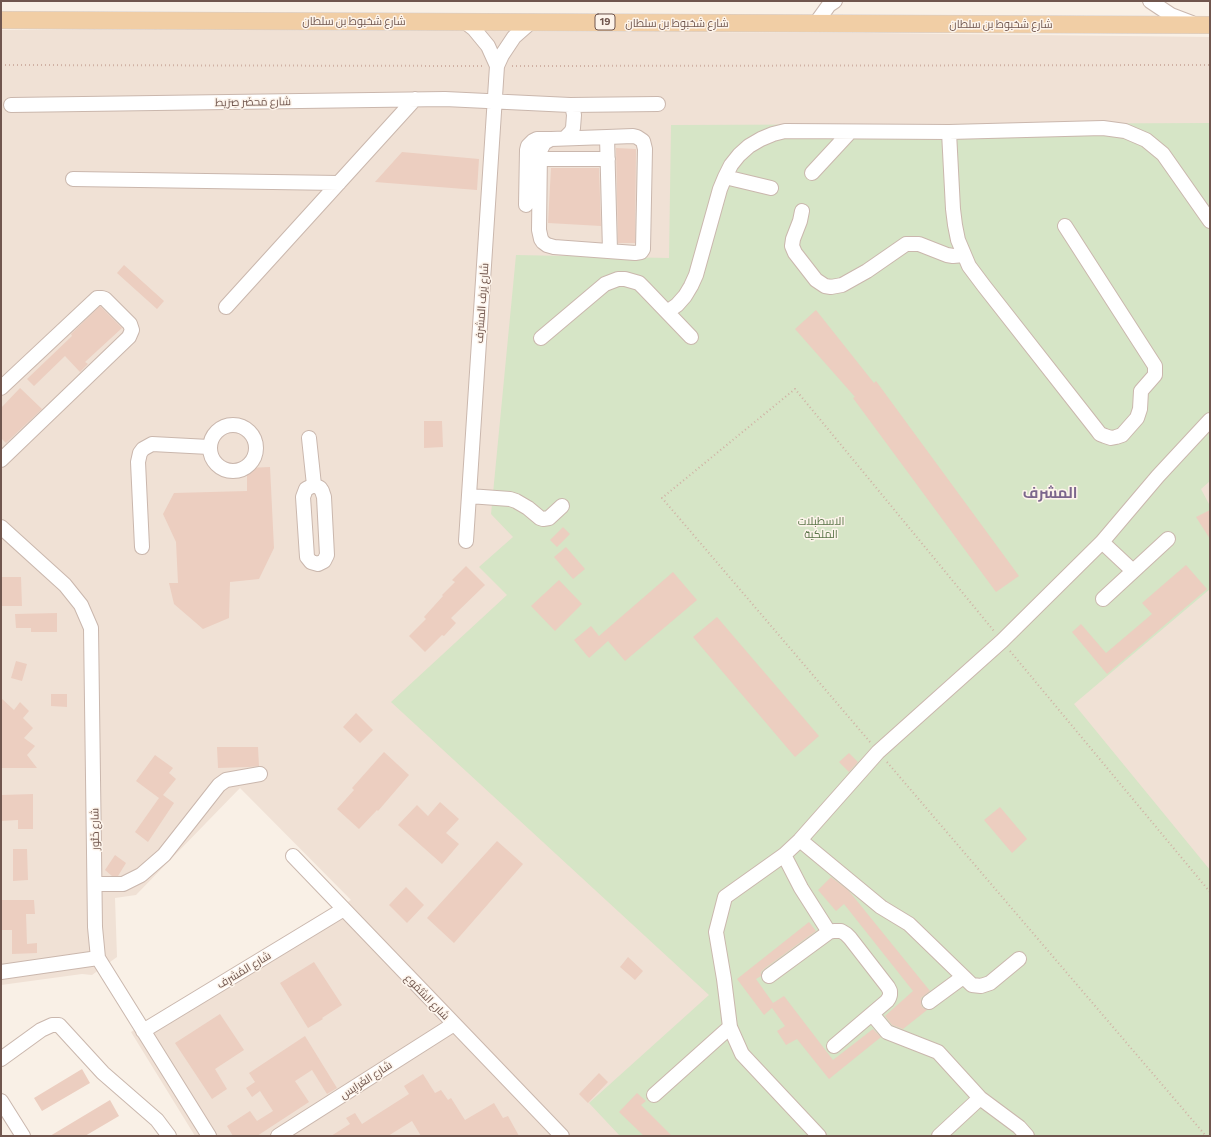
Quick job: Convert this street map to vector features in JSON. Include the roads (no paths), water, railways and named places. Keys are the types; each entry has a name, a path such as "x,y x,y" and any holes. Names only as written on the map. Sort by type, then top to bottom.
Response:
{"main road":[{"name":"شارع شخبوط بن سلطان","path":"1,20 1203,25"}],"street":[{"path":"816,23 828,5 835,1"},
{"path":"1150,1 1171,15 1203,25"},
{"name":"شارع يَرف المشرف","path":"465,22 474,29 488,46 497,66"},
{"name":"شارع يَرف المشرف","path":"466,541 497,66 502,55 514,37 531,22"},
{"path":"226,307 415,99"},
{"name":"شارع مَحضَر صِرَيط","path":"11,106 415,99 494,100 576,105 658,104"},
{"path":"576,105 578,110 580,132 587,138"},
{"path":"565,138 569,136 573,128 573,110 576,105"},
{"path":"667,312 677,305 685,296 696,276 724,176 739,155 755,143 773,134 786,132 949,132 1103,128 1125,130 1146,140 1163,154 1210,221"},
{"path":"812,173 850,132"},
{"path":"949,132 953,209 957,232 964,255 976,276 1100,434 1111,438 1116,437 1122,435 1137,418 1140,409 1141,391 1155,375 1155,366 1065,226"},
{"path":"526,204 528,146 533,141 537,139 637,136 643,141 645,149 643,249 641,252 635,253 550,246 546,245 540,239 541,147 550,139"},
{"path":"607,137 610,251"},
{"path":"540,159 608,159"},
{"path":"724,176 771,188"},
{"path":"73,179 339,183"},
{"path":"802,211 792,246 795,253 816,280 825,286 831,287 842,285 867,271 906,244 919,244 947,256 964,255"},
{"path":"541,338 605,284 618,279 632,281 639,284 691,337"},
{"path":"1,388 97,298 105,298 130,324 132,330 129,337 1,460"},
{"path":"819,1136 742,1054 730,1027 716,932 725,897 784,855 800,840 878,752 1002,641 1102,542 1158,476 1210,420"},
{"path":"309,438 314,485"},
{"path":"142,547 138,462 140,453 143,449 152,444 209,447"},
{"path":"314,485 322,491 325,505 327,555 324,561 318,564 311,562 307,557 303,504 304,491 308,487 314,485"},
{"path":"469,496 516,501 543,519 549,518 562,506"},
{"name":"شارع خَنُّور","path":"1,527 65,585 81,605 91,628 96,884 95,927 98,958 209,1136"},
{"path":"1102,599 1168,539"},
{"path":"1102,542 1133,570"},
{"path":"96,884 123,884 142,876 164,855 219,785 226,780 260,774"},
{"path":"800,840 881,907 909,924 972,984 981,986 990,983 1019,959"},
{"path":"784,855 801,888 828,932"},
{"name":"شارع الشُّمُوع","path":"293,856 562,1136"},
{"name":"شارع المُشرِف","path":"143,1031 344,909"},
{"path":"769,976 828,932 840,931 846,934 890,991 889,998 834,1046"},
{"path":"1,972 98,958"},
{"path":"929,1002 963,977"},
{"path":"872,1014 887,1032 938,1052 980,1098 1019,1127 1027,1136"},
{"name":"شارع الغَرايِس","path":"278,1136 454,1024"},
{"path":"1,1059 41,1030 52,1025 59,1025 103,1073 157,1120 169,1136"},
{"path":"654,1095 730,1027"},
{"path":"939,1136 980,1098"},
{"path":"1,1101 23,1136"}],"district":[{"name":"المشرف","path":"1050,493"}],"park label":[{"name":"الاسطبلات الملكية","path":"821,527"}]}
